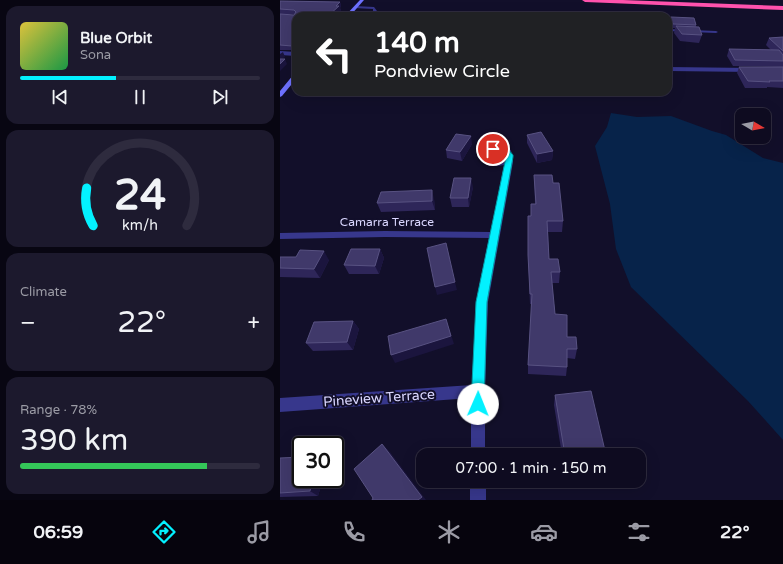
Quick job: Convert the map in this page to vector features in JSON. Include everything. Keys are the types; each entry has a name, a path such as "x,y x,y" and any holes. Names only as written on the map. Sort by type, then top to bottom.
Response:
{"highway":[{"path":"585,0 783,8"},
{"path":"690,0 783,4"}],"main road":[{"path":"351,12 362,0"},
{"path":"280,95 292,81"}],"street":[{"path":"672,30 716,32"},
{"path":"280,53 292,54"},
{"path":"672,69 760,70"},
{"path":"478,448 478,391 482,302 509,162"},
{"name":"Camarra Terrace","path":"280,236 370,234 495,235"},
{"name":"Pineview Terrace","path":"280,405 478,391"},
{"path":"478,488 478,500"}],"lane":[{"path":"355,7 374,8 375,10 373,12"}],"water":[{"path":"611,113 637,117 671,116 726,135 735,141 735,144 740,144 763,158 783,163 783,440 748,401 631,287 616,249 610,204 595,146 607,127"}],"building":[{"path":"280,1 340,2 336,6 339,6 332,12 296,12 294,10 280,9"},
{"path":"280,14 292,15 292,46 280,45"},
{"path":"672,17 694,18 696,25 673,24"},
{"path":"676,26 699,27 702,35 682,34"},
{"path":"783,37 783,51 769,38"},
{"path":"729,49 779,50 783,55 783,61 735,60"},
{"path":"280,59 285,59 280,64"},
{"path":"739,67 783,67 783,81 748,81"},
{"path":"541,132 553,151 537,154 527,135"},
{"path":"456,134 471,136 460,152 446,150"},
{"path":"534,175 552,175 553,183 559,183 563,221 547,221 549,259 558,259 560,272 551,272 555,314 567,315 567,337 576,337 577,349 567,349 567,367 528,365 532,294 530,294 528,255 528,216 531,216 531,204 536,204"},
{"path":"454,178 471,178 468,198 450,198"},
{"path":"432,190 432,201 377,203 381,192"},
{"path":"446,243 455,282 435,287 427,248"},
{"path":"351,249 380,249 375,266 344,265"},
{"path":"300,250 324,251 314,269 280,268 280,257 296,257"},
{"path":"446,319 451,336 391,355 388,336"},
{"path":"353,321 347,342 306,343 314,322"},
{"path":"591,391 604,448 564,448 555,395"},
{"path":"382,444 422,497 418,500 372,500 373,498 354,469"},
{"path":"292,457 292,488 311,488 310,491 280,493 280,458"}],"route":[{"path":"478,404 482,302 509,162 508,152 502,149 493,149"}]}
